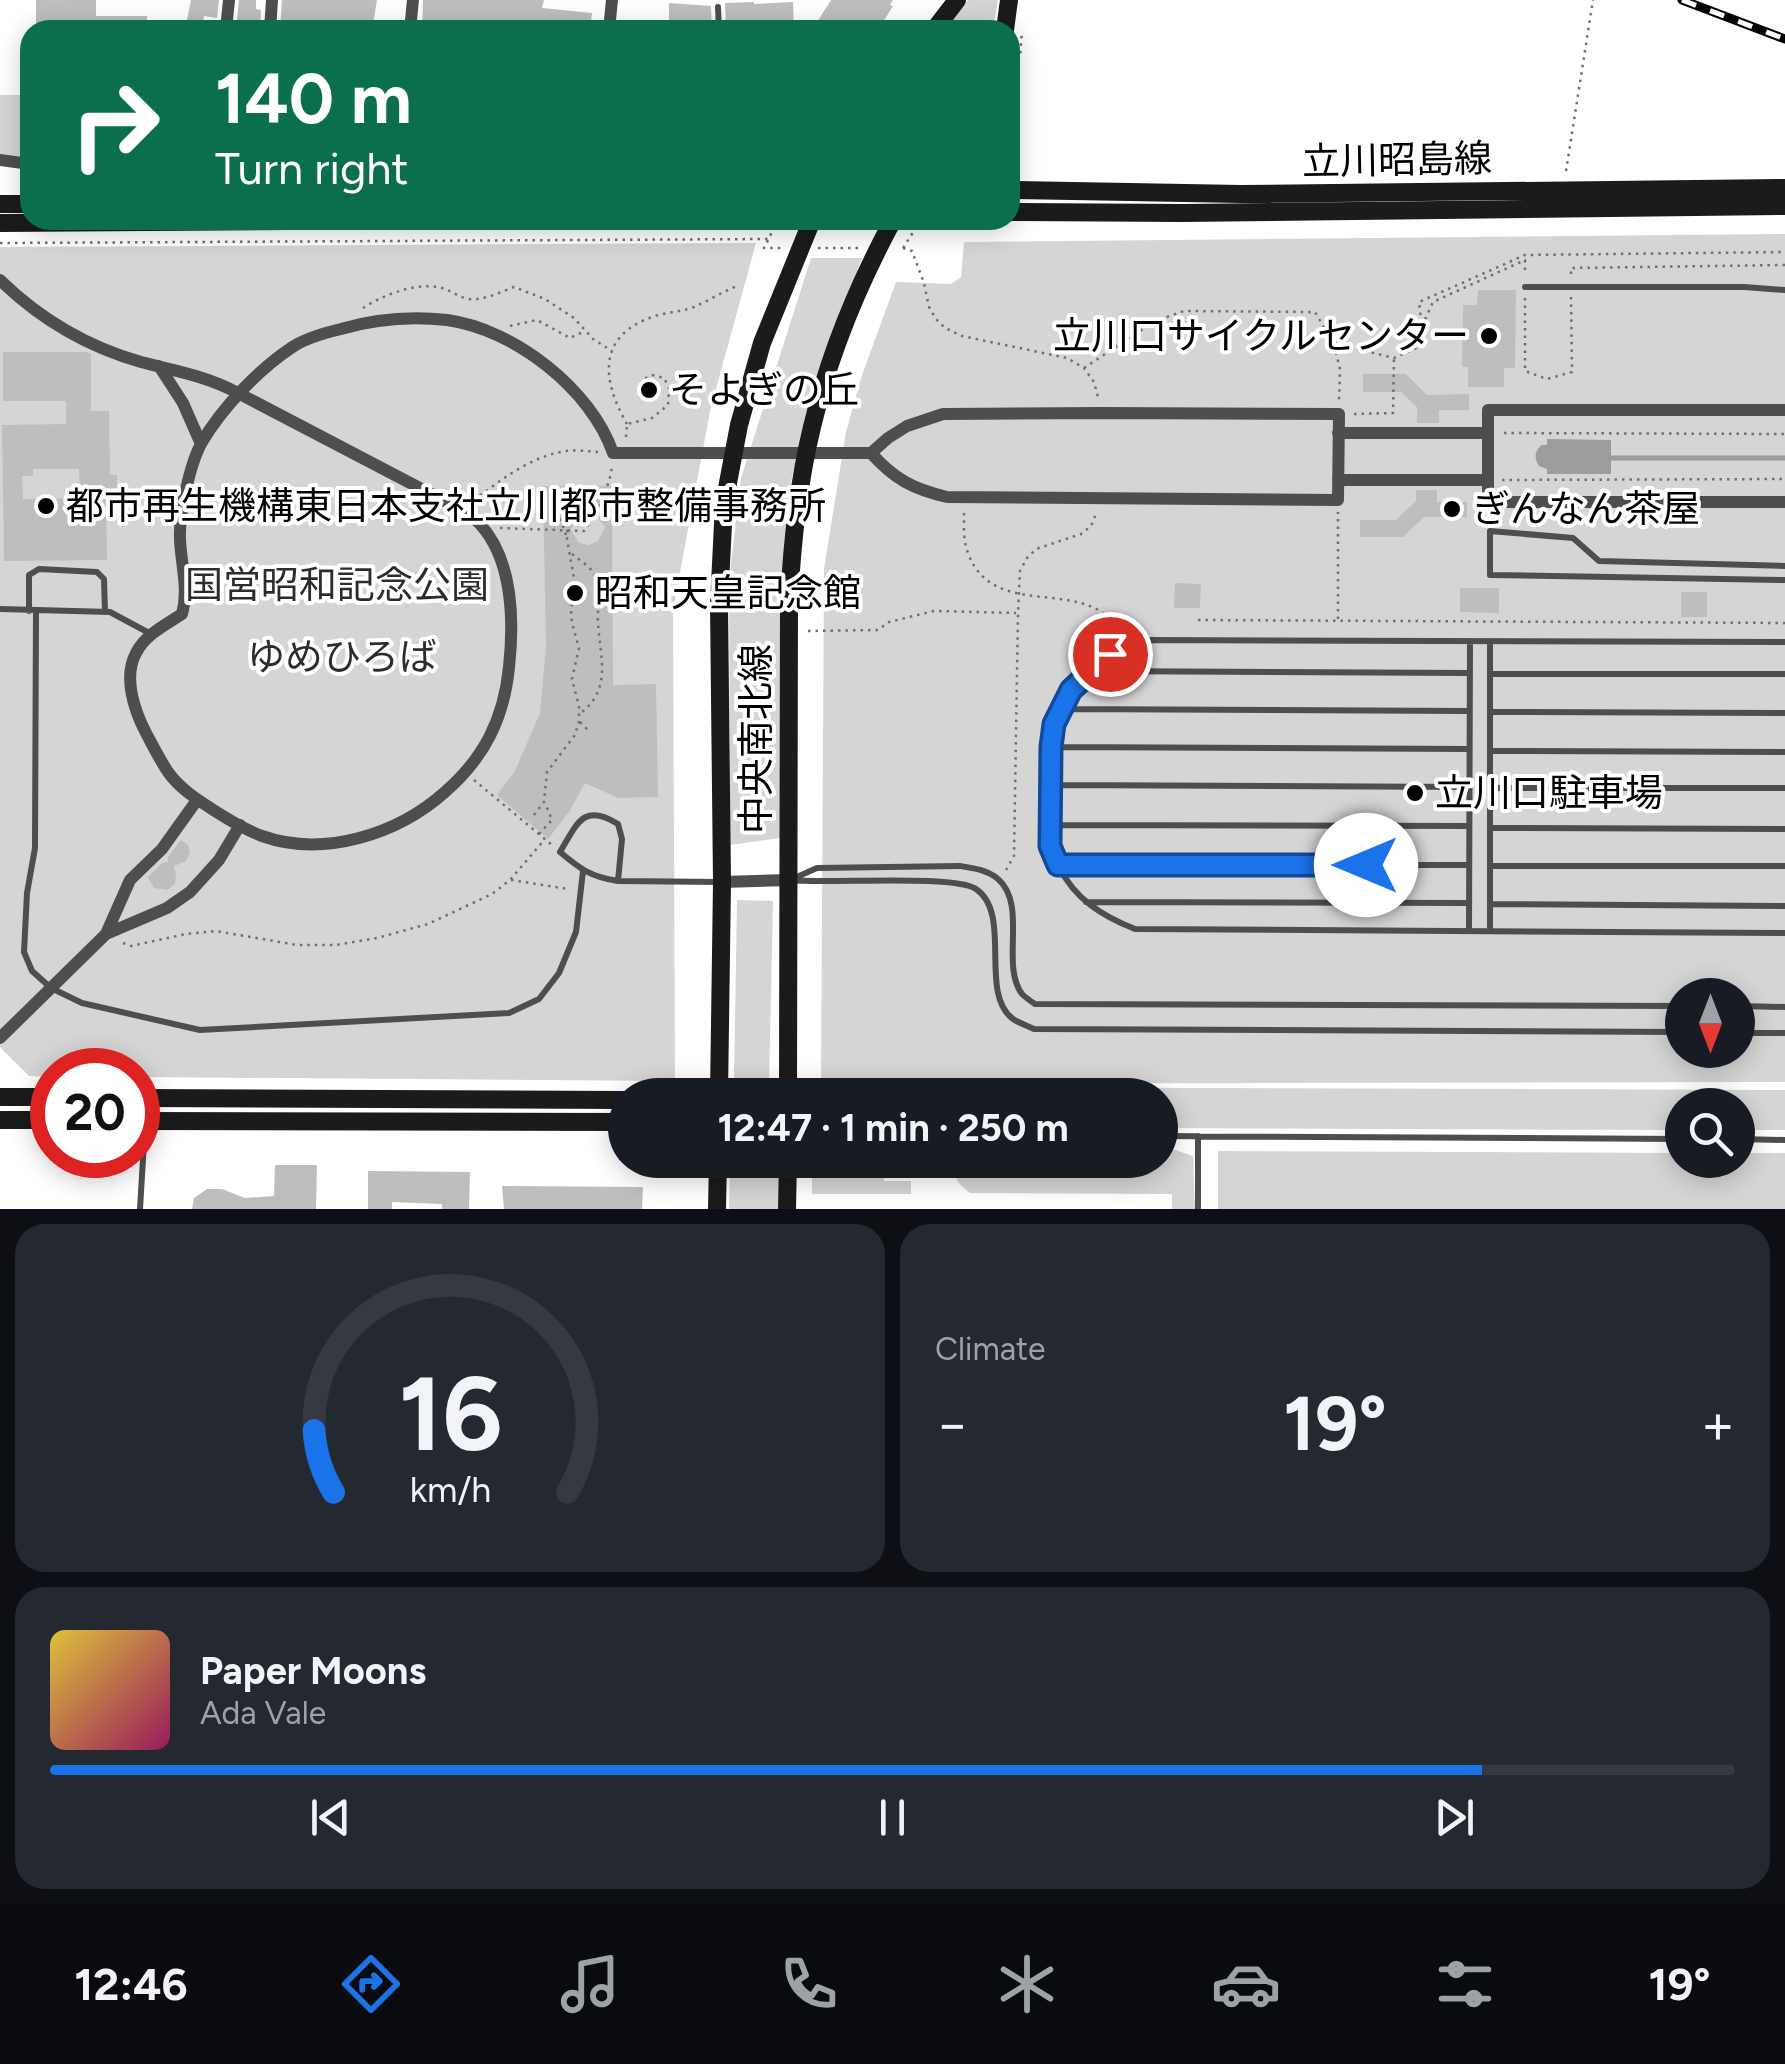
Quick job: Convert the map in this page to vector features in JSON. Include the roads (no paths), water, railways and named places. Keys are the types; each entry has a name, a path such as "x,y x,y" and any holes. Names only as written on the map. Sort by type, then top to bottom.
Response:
{"main road":[{"path":"942,20 957,0"},
{"name":"立川昭島線","path":"1020,190 1224,194 1785,188"},
{"name":"立川昭島線","path":"1020,212 1785,206"},
{"name":"中央南北線","path":"719,1078 719,604 724,504 739,425 762,343 808,230"},
{"name":"中央南北線","path":"788,1078 792,545 812,426 863,278 888,230"},
{"path":"0,1097 30,1097"},
{"path":"160,1098 608,1100"},
{"path":"0,1120 30,1120"},
{"path":"160,1122 608,1122"},
{"path":"717,1209 718,1178"},
{"path":"787,1209 788,1178"}],"street":[{"path":"0,280 38,313 70,333 105,350 200,376 238,393 460,509 479,524 500,557 512,605 510,656 504,706 483,750 433,803 406,821 352,840 288,842 261,836 240,825 197,800 170,774 139,720 132,694 132,661 137,648 182,614 186,596 180,536 184,501 201,444 238,393 292,346 352,325 406,318 450,320 498,336 526,350 556,373 588,405 613,453 866,452 908,426 943,414 1339,414 1338,500 963,498 908,484 866,452"},
{"path":"159,366 183,404 201,444"},
{"path":"1785,410 1488,410 1488,502 1785,502"},
{"path":"1338,432 1488,433"},
{"path":"1338,480 1488,480"},
{"path":"106,934 130,880 162,849 197,800"},
{"path":"0,1038 106,934 167,908 190,892 219,860 240,825"},
{"path":"722,882 789,880"}],"lane":[{"path":"718,7 719,20"},
{"path":"1524,286 1785,290"},
{"path":"1785,566 1599,561 1573,538 1490,531 1490,575 1785,580"},
{"path":"106,612 104,579 97,572 39,569 30,574 36,848 27,893 24,952 32,972 50,988 82,1003 200,1030 510,1014 539,999 559,973 576,932 583,871"},
{"path":"0,609 106,612 152,634"},
{"path":"1785,642 1149,640 1110,654 1071,690 1060,709 1051,747 1050,825 1050,846 1074,892 1108,918 1135,929 1785,932"},
{"path":"1469,931 1470,642"},
{"path":"1490,642 1490,931"},
{"path":"1090,671 1470,673"},
{"path":"1490,674 1785,674"},
{"path":"1060,709 1470,712"},
{"path":"1490,712 1785,713"},
{"path":"1051,747 1469,749"},
{"path":"1490,750 1785,752"},
{"path":"1051,785 1469,787"},
{"path":"1490,788 1785,788"},
{"path":"618,881 622,839 618,824 591,813 580,819 560,852 583,871 618,881 722,882"},
{"path":"1050,825 1469,826"},
{"path":"1490,828 1785,829"},
{"path":"1058,865 1469,865"},
{"path":"789,880 816,868 960,866 983,870 1000,881 1011,902 1016,980 1023,996 1035,1004 1665,1006"},
{"path":"1490,866 1785,866"},
{"path":"789,880 951,882 976,888 991,906 1000,999 1010,1018 1034,1029 1665,1032"},
{"path":"1086,902 1469,903"},
{"path":"1490,904 1785,906"},
{"path":"1755,1006 1785,1007"},
{"path":"1755,1033 1785,1033"},
{"path":"1178,1136 1665,1139"},
{"path":"1198,1136 1198,1209"},
{"path":"1755,1139 1785,1140"},
{"path":"140,1178 140,1209"}],"waterway":[{"path":"1611,458 1785,458"}],"railway":[{"path":"1682,0 1785,39"}],"place":[{"name":"立川口サイクルセンター","path":"1489,336"},
{"name":"そよぎの丘","path":"649,390"},
{"name":"都市再生機構東日本支社立川都市整備事務所","path":"46,506"},
{"name":"ぎんなん茶屋","path":"1452,509"},
{"name":"昭和天皇記念館","path":"575,593"},
{"name":"立川口駐車場","path":"1415,793"}],"park label":[{"name":"国営昭和記念公園","path":"337,585"},
{"name":"ゆめひろば","path":"342,657"}]}
